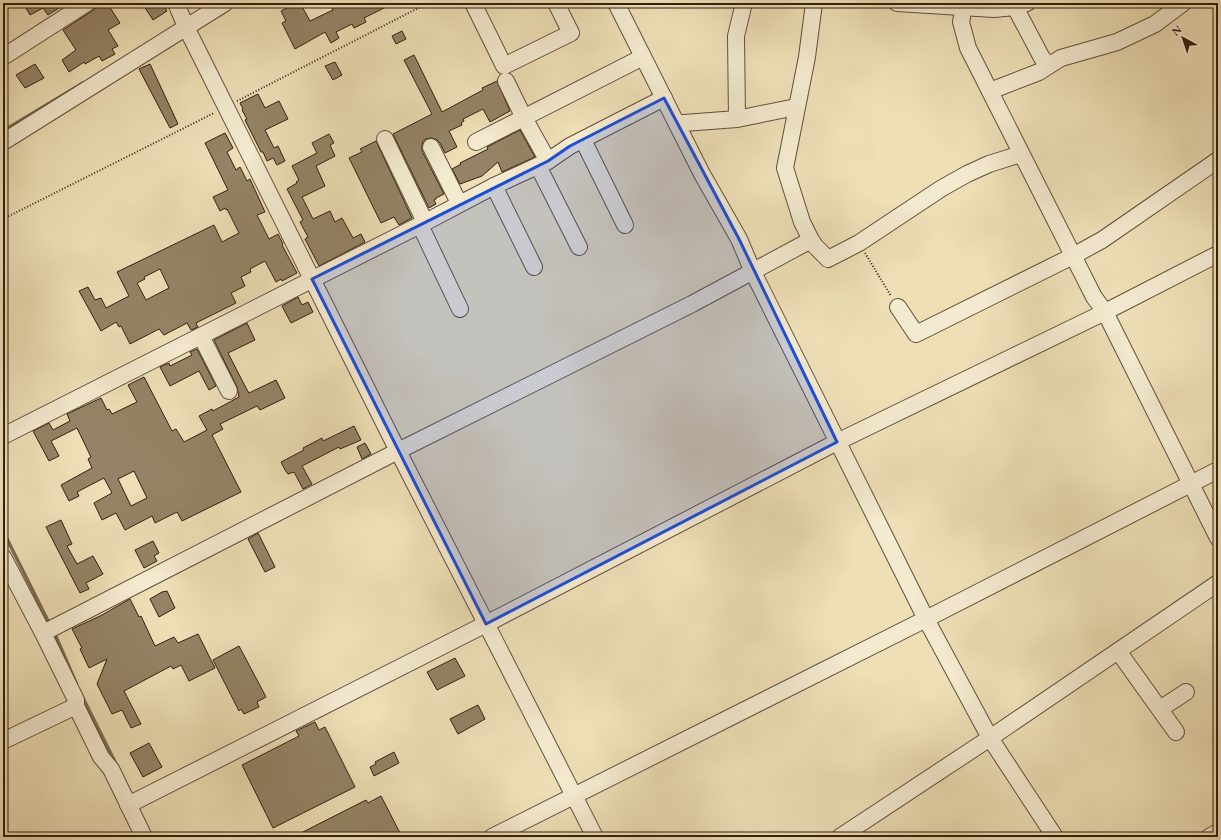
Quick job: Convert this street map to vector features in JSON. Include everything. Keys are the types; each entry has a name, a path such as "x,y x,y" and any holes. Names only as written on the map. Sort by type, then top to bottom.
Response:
{"street":[{"path":"3,56 87,3"},
{"path":"176,3 186,27 398,451 595,837"},
{"path":"3,142 225,3"},
{"path":"474,3 504,66 572,33 556,3"},
{"path":"616,3 702,174 739,239 752,272 926,619 990,738 1055,837"},
{"path":"737,119 736,36 744,3"},
{"path":"814,3 807,57 785,168 802,222 811,240 828,259 859,243 942,188 967,174 989,164 1021,154"},
{"path":"897,3 994,9 1021,5 1042,58 1049,65"},
{"path":"990,91 1039,72 1061,58 1118,42 1155,24 1183,3"},
{"path":"964,6 961,22 968,48 1094,297 1105,312 1190,485 1218,538"},
{"path":"476,142 643,57"},
{"path":"506,81 524,118 579,247"},
{"path":"3,436 494,186 543,164 570,146 664,98"},
{"path":"677,124 737,119 796,107"},
{"path":"385,139 460,308"},
{"path":"583,140 625,225"},
{"path":"431,147 460,204"},
{"path":"898,307 916,334 1102,240 1218,160"},
{"path":"494,186 534,267"},
{"path":"43,633 398,451 692,304 811,240"},
{"path":"128,805 486,624 837,442 1105,312 1218,254"},
{"path":"200,336 229,391"},
{"path":"492,837 926,619 1218,470"},
{"path":"3,557 7,574 43,633 76,700 76,706 101,757 111,769 142,836"},
{"path":"840,837 990,738 1218,583"},
{"path":"1118,651 1176,732"},
{"path":"1160,709 1186,692"},
{"path":"3,741 76,706"},
{"path":"1209,837 1218,832"}],"path":[{"path":"3,219 428,3"},
{"path":"859,243 898,307"}],"highlighted area":[{"path":"664,98 739,239 837,442 486,624 312,279 548,161 570,146"}],"building":[{"path":"23,3 67,3 48,15 43,8 30,15"},
{"path":"102,3 107,3 120,23 108,30 118,46 112,49 115,54 102,61 99,56 85,64 84,62 69,72 62,60 76,50 63,30"},
{"path":"142,3 162,3 167,11 153,20"},
{"path":"284,3 300,3 310,21 333,10 329,3 394,3 364,18 366,22 354,28 352,24 336,32 339,38 331,43 325,32 295,49 282,23 286,21 281,11 287,8"},
{"path":"402,31 406,39 396,44 392,36"},
{"path":"414,55 442,112 483,90 482,88 497,81 510,111 490,122 483,109 463,119 464,121 461,123 462,125 449,131 457,147 445,153 440,143 436,139 431,138 423,141 422,151 444,194 436,198 434,200 436,204 429,208 393,134 432,114 404,60"},
{"path":"335,62 342,75 333,80 325,66"},
{"path":"35,64 44,78 25,88 16,75"},
{"path":"150,64 178,124 170,128 139,69"},
{"path":"258,94 265,108 279,101 288,119 265,130 274,148 278,146 285,161 277,165 273,158 267,161 263,152 261,152 245,120 247,119 240,103"},
{"path":"520,130 535,157 502,172 498,162 482,176 460,184 452,169 461,164 460,163 488,149 487,147"},
{"path":"225,133 233,148 227,152 236,170 240,167 247,181 250,179 265,212 257,215 269,239 278,234 283,244 282,245 297,273 282,281 281,279 276,282 265,261 250,269 251,272 241,277 245,286 231,293 236,303 196,323 198,327 191,330 187,323 164,335 159,329 130,344 121,326 119,327 116,322 101,331 79,291 88,287 95,300 101,298 106,308 129,296 117,272 214,225 222,242 239,233 227,209 226,210 225,208 220,211 213,197 228,190 205,143","holes":["160,269 169,288 146,300 137,283 145,279 144,277"]},
{"path":"329,134 334,143 330,145 335,156 316,166 325,186 302,197 313,219 330,211 335,222 342,218 353,238 361,234 365,242 319,266 305,239 308,237 300,222 303,220 287,189 299,180 292,166 317,153 312,143"},
{"path":"376,141 412,218 399,225 394,217 381,223 349,158 362,152 360,149"},
{"path":"298,297 302,305 308,302 313,312 291,323 282,306"},
{"path":"247,323 255,340 228,353 249,393 276,380 285,398 260,410 257,406 220,424 223,429 212,435 241,492 182,521 177,512 155,523 152,516 125,530 116,513 102,520 94,503 112,493 104,478 77,492 79,496 69,501 61,485 92,468 88,459 91,457 77,428 51,441 59,456 49,461 33,431 49,423 53,430 70,421 67,414 101,398 107,410 109,409 112,414 137,402 128,385 144,377 172,431 176,429 184,442 207,430 199,416 212,409 213,411 239,397 237,387 214,340","holes":["134,471 147,498 131,506 118,479"]},
{"path":"197,349 216,386 209,390 199,371 170,386 160,367 169,363 170,366 192,355 190,352"},
{"path":"354,426 361,440 340,449 339,447 302,466 312,484 303,489 294,472 288,474 285,470 281,462 304,450 303,448 322,438 323,441"},
{"path":"365,443 371,454 362,459 357,447"},
{"path":"61,520 72,544 67,546 77,564 93,556 103,574 86,583 89,589 80,593 46,527"},
{"path":"258,533 275,567 265,572 248,539"},
{"path":"153,541 159,553 154,556 157,561 144,568 135,550"},
{"path":"167,591 175,608 159,617 150,599 162,592"},
{"path":"130,599 139,617 141,616 155,646 174,637 178,643 198,634 215,668 189,681 181,665 173,669 171,666 124,691 141,724 131,728 122,710 112,714 97,684 107,659 89,668 80,649 82,648 72,629 102,615"},
{"path":"239,646 266,697 257,702 259,707 244,714 241,709 239,711 213,660"},
{"path":"455,658 465,676 437,690 427,672"},
{"path":"478,705 485,719 458,734 450,719"},
{"path":"315,722 319,730 325,727 355,787 273,828 242,765 299,736 296,731"},
{"path":"149,743 162,767 143,777 130,753"},
{"path":"394,752 399,763 374,776 370,767 376,764 375,762"},
{"path":"381,796 400,833 392,837 293,837 366,800 368,803"}],"waterway":[{"path":"3,131 83,83"},
{"path":"3,531 50,625"},
{"path":"54,632 76,683"},
{"path":"83,698 115,762"}]}
